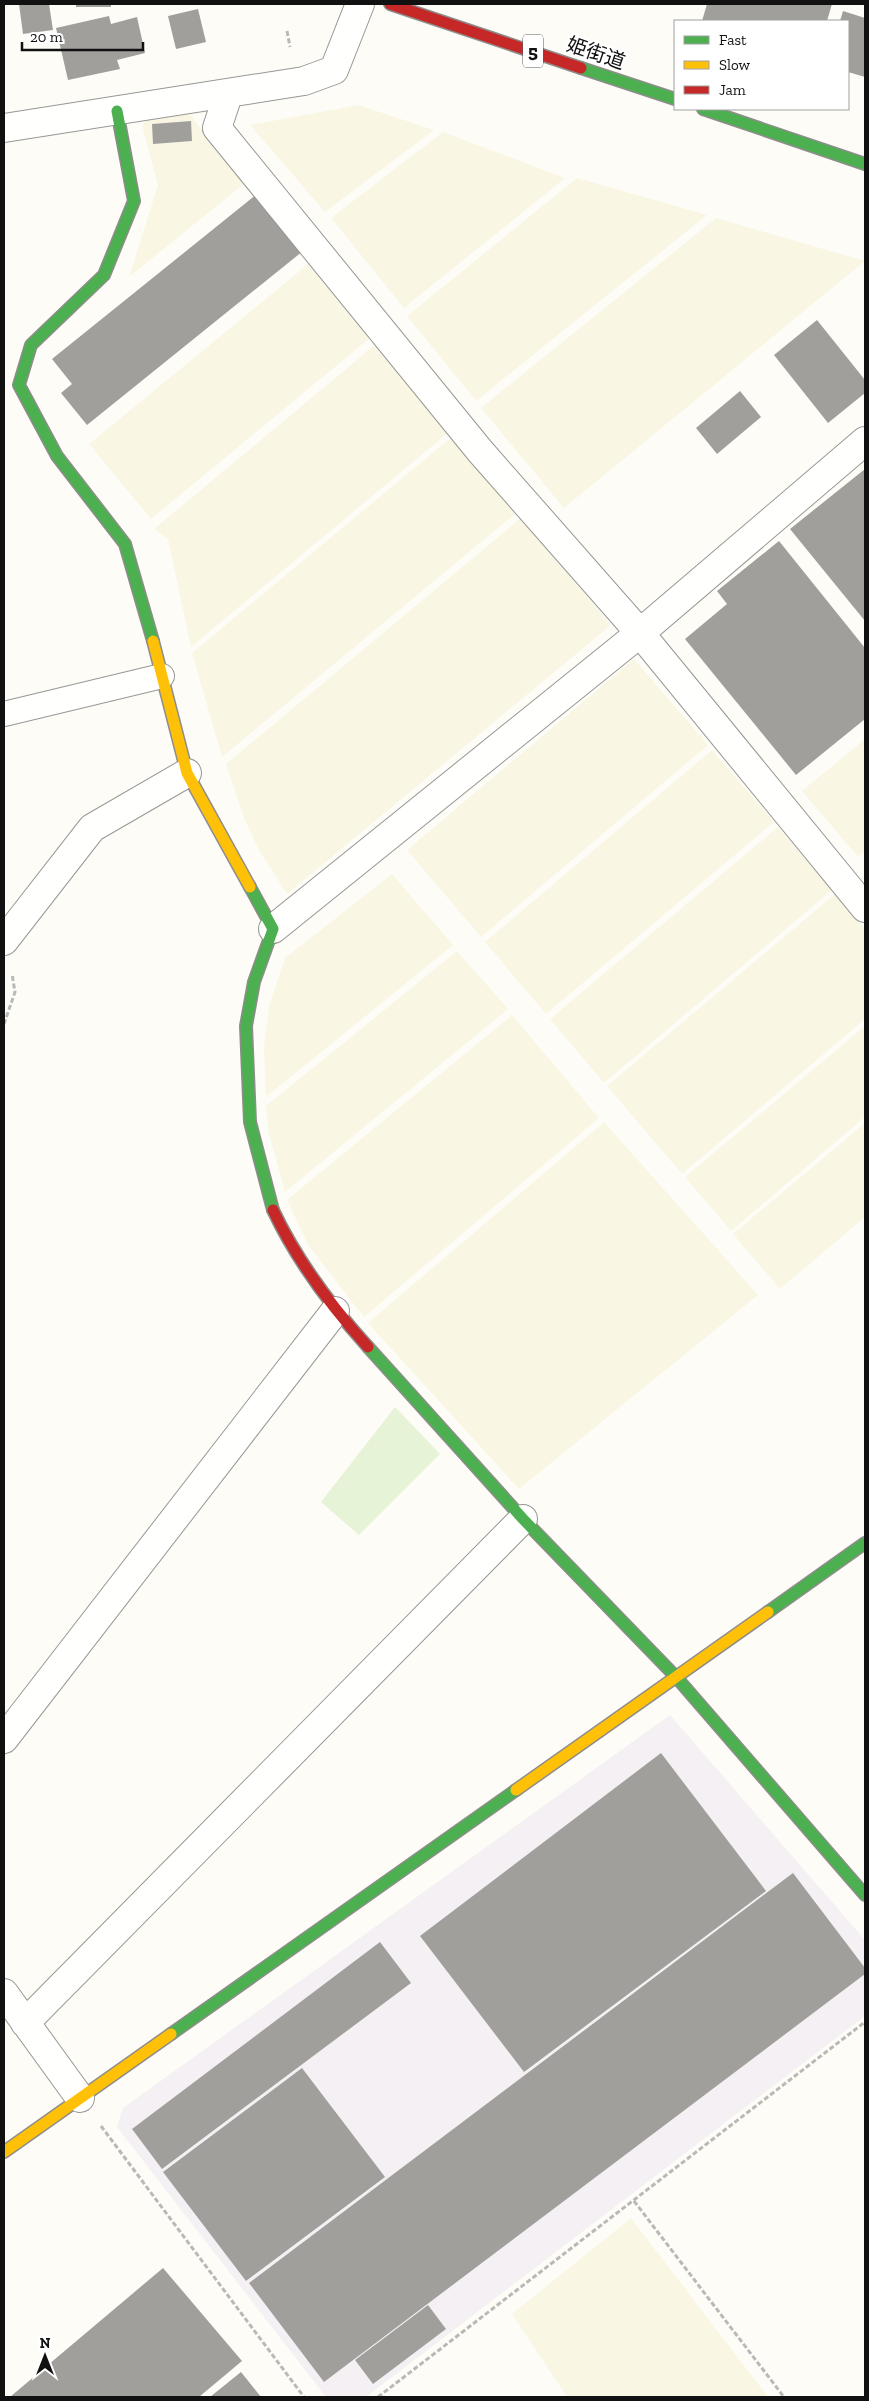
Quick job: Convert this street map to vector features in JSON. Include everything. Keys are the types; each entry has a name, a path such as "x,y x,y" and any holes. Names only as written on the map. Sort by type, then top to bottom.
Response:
{"street":[{"path":"4,128 304,81 334,70 360,4"},
{"name":"姫街道","path":"390,4 674,99"},
{"path":"228,94 217,128 480,451 640,633 865,908"},
{"path":"706,110 865,164"},
{"path":"117,111 134,201 104,275 31,345 19,385 57,456 124,544 187,772 273,929"},
{"path":"865,441 640,633 273,929 254,982 246,1026 250,1122 270,1205 287,1240 335,1311 523,1519 678,1678 865,1894"},
{"path":"5,939 92,828 187,772"},
{"path":"4,1739 335,1311"},
{"path":"24,2023 523,1519"},
{"path":"4,2152 678,1678 865,1543"},
{"path":"4,1993 80,2098"}],"lane":[{"path":"4,714 162,676"}],"path":[{"path":"288,31 291,52"},
{"path":"4,1024 15,992 5,939"},
{"path":"378,2397 865,2022"},
{"path":"80,2098 304,2397"},
{"path":"634,2201 784,2397"}],"shaded area":[{"path":"359,105 434,130 325,212 250,125"},
{"path":"189,113 244,184 129,277 158,185 142,125 154,114"},
{"path":"443,132 565,178 404,308 331,218"},
{"path":"577,178 707,215 476,401 407,316"},
{"path":"716,218 865,261 564,508 481,408"},
{"path":"312,261 370,338 151,519 89,444"},
{"path":"376,344 449,432 191,647 168,539 154,529"},
{"path":"453,436 516,513 222,757 192,653"},
{"path":"521,518 611,625 287,894 259,850 244,818 226,764"},
{"path":"634,659 708,745 481,937 407,850"},
{"path":"865,739 865,851 858,857 802,791"},
{"path":"712,750 774,822 546,1014 485,942"},
{"path":"778,827 832,890 604,1083 550,1019"},
{"path":"392,874 453,945 266,1097 264,1047 269,1006 285,958"},
{"path":"835,894 865,929 865,1019 682,1174 607,1086"},
{"path":"457,951 508,1009 285,1192 269,1134 266,1106"},
{"path":"512,1015 599,1118 364,1317 308,1245 287,1200"},
{"path":"865,1026 865,1117 731,1231 685,1177"},
{"path":"604,1122 758,1295 519,1489 368,1323"},
{"path":"865,1123 865,1217 780,1289 733,1234"},
{"path":"670,1715 865,1940 865,2016 366,2397 326,2397 117,2127 123,2108"},
{"path":"631,2218 768,2397 567,2397 512,2314"}],"green space":[{"path":"395,1407 440,1454 359,1535 321,1502"}],"building":[{"path":"19,4 49,4 53,30 23,34"},
{"path":"76,4 111,4 111,7 76,7"},
{"path":"707,4 832,4 827,20 702,20"},
{"path":"198,9 206,42 176,49 168,16"},
{"path":"843,11 865,18 865,77 849,72 849,20 840,20"},
{"path":"109,16 111,24 137,17 145,53 117,60 120,69 68,80 56,28"},
{"path":"191,121 192,141 153,144 152,124"},
{"path":"257,194 303,251 87,425 61,393 72,384 52,359"},
{"path":"817,320 865,380 865,393 828,423 774,355"},
{"path":"740,391 761,417 717,454 696,428"},
{"path":"865,469 865,621 790,529"},
{"path":"779,541 865,648 865,719 796,775 685,639 727,604 717,591"},
{"path":"661,1753 766,1891 524,2072 420,1936"},
{"path":"793,1873 865,1968 865,1974 324,2382 249,2283"},
{"path":"380,1942 411,1983 162,2169 132,2129"},
{"path":"302,2068 385,2177 246,2281 163,2172"},
{"path":"163,2268 242,2361 199,2397 10,2397"},
{"path":"428,2305 446,2329 373,2384 355,2360"},
{"path":"241,2372 261,2397 210,2397"}],"traffic: fast":[{"path":"581,68 674,99"},
{"path":"706,110 865,164"},
{"path":"117,111 134,201 104,275 31,345 19,385 57,456 125,544 153,641"},
{"path":"250,887 273,929 254,982 246,1026 250,1122 273,1210"},
{"path":"368,1347 523,1519 677,1678 865,1895"},
{"path":"768,1612 865,1543"},
{"path":"171,2034 516,1790"}],"traffic: slow":[{"path":"153,641 187,773 250,887"},
{"path":"516,1790 768,1612"},
{"path":"4,2152 171,2034"}],"traffic: jam":[{"path":"390,4 581,68"},
{"path":"273,1210 282,1229 315,1282 368,1347"}]}
